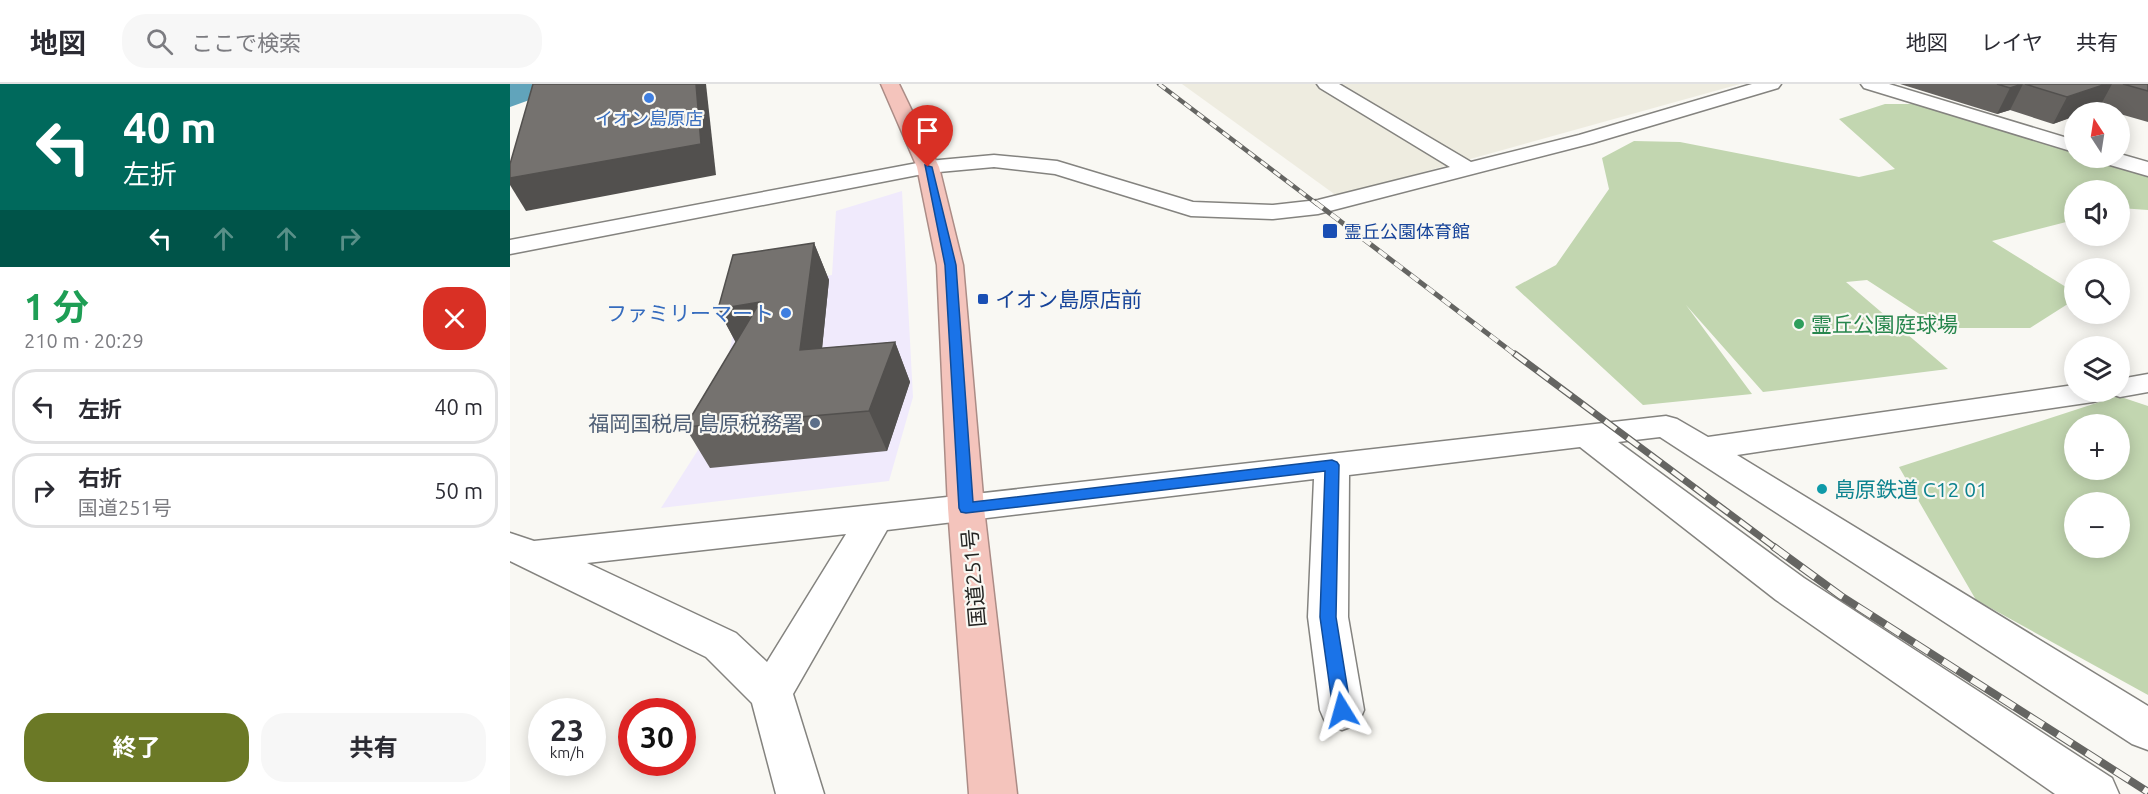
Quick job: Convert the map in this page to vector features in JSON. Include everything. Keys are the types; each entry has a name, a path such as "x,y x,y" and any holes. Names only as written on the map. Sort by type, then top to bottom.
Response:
{"highway":[{"name":"国道251号","path":"890,84 928,167 950,265 966,508 993,794"}],"street":[{"path":"1326,84 1468,169"},
{"path":"510,247 928,167 994,161 1057,168 1191,209 1273,212 1318,207 1586,139 1772,84"},
{"path":"1870,84 2064,143"},
{"path":"2130,164 2148,169"},
{"path":"2130,386 2148,383"},
{"path":"1702,449 2064,396"},
{"path":"522,551 966,508 1666,426 2148,730"},
{"path":"1586,435 1790,589 2095,794"},
{"path":"1332,465 1328,617 1342,710"},
{"path":"771,693 874,518"},
{"path":"522,551 721,645 771,693 800,794"}],"shaded area":[{"path":"1182,84 1740,84 1337,196"},
{"path":"902,191 913,397 889,481 661,508 712,428 743,290 832,275 836,211"}],"green space":[{"path":"1885,104 1916,104 2064,149 2064,168 2127,168 2148,174 2148,210 2130,209 2130,180 2064,180 2064,223 1992,241 2064,286 2064,306 2030,328 1941,328 1867,280 1846,282 1948,369 1763,392 1686,305 1752,394 1643,405 1515,287 1556,265 1609,189 1602,158 1634,141 1680,142 1859,177 1895,169 1839,119"},
{"path":"2130,400 2148,406 2148,695 1976,600 1899,467 2099,402 2130,402"}],"building":[{"path":"533,84 696,84 701,144 510,178 510,164"},
{"path":"1997,84 2022,84 2010,88"},
{"path":"2025,84 2106,84 2067,97"},
{"path":"2123,84 2148,84 2148,91"},
{"path":"814,243 800,350 895,342 869,411 685,427 760,302 718,309 733,255"}],"waterway":[{"path":"510,94 534,84"}],"railway":[{"path":"1159,84 1317,204"},
{"path":"1315,202 1517,356"},
{"path":"1515,354 1777,549"},
{"path":"1774,547 1841,596 2148,792"}],"place":[{"name":"イオン島原店","path":"649,98"},
{"name":"霊丘公園体育館","path":"1330,231"},
{"name":"イオン島原店前","path":"983,299"},
{"name":"ファミリーマート","path":"786,313"},
{"name":"霊丘公園庭球場","path":"1799,324"},
{"name":"福岡国税局 島原税務署","path":"815,423"},
{"name":"島原鉄道 C12 01","path":"1822,489"}],"route":[{"path":"928,167 950,265 966,508 1332,465 1328,617 1342,710"}]}
